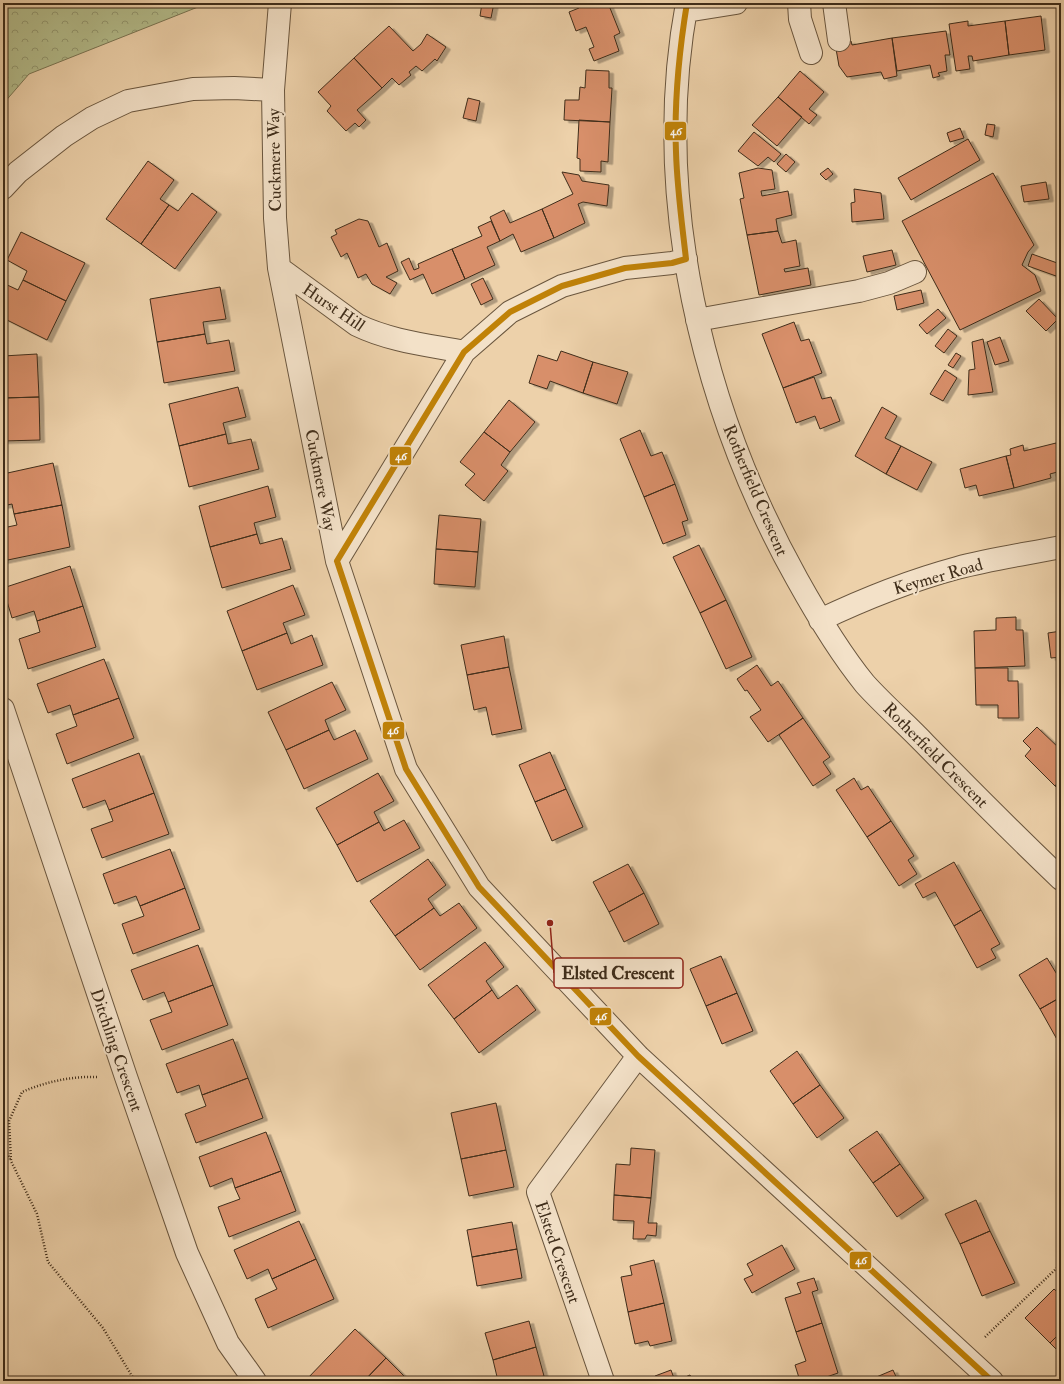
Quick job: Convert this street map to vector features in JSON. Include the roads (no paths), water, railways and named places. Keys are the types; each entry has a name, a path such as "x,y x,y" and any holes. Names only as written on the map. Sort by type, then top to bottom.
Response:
{"street":[{"name":"Cuckmere Way","path":"280,3 273,90 275,218 279,268 337,561 406,769 479,887 638,1056 992,1381"},
{"path":"686,7 736,3"},
{"path":"798,3 800,19 811,53"},
{"path":"834,3 839,40"},
{"name":"Rotherfield Crescent","path":"686,7 679,50 676,105 677,174 686,259 697,320 715,389 740,458 776,542 820,620 865,683 1002,822 1061,879"},
{"path":"3,188 18,172 64,136 92,118 128,101 193,89 234,88 273,90"},
{"path":"337,561 464,352 510,312 562,286 624,268 672,263 686,259"},
{"name":"Hurst Hill","path":"279,268 351,320 369,331 389,338 464,352"},
{"path":"697,320 859,291 889,283 916,272"},
{"name":"Keymer Road","path":"820,620 866,598 957,568 1061,547"},
{"name":"Ditchling Crescent","path":"3,709 187,1254 228,1343 255,1381"},
{"name":"Elsted Crescent","path":"603,1381 538,1192 638,1056"}],"place":[{"name":"Elsted Crescent","path":"550,923"}]}
